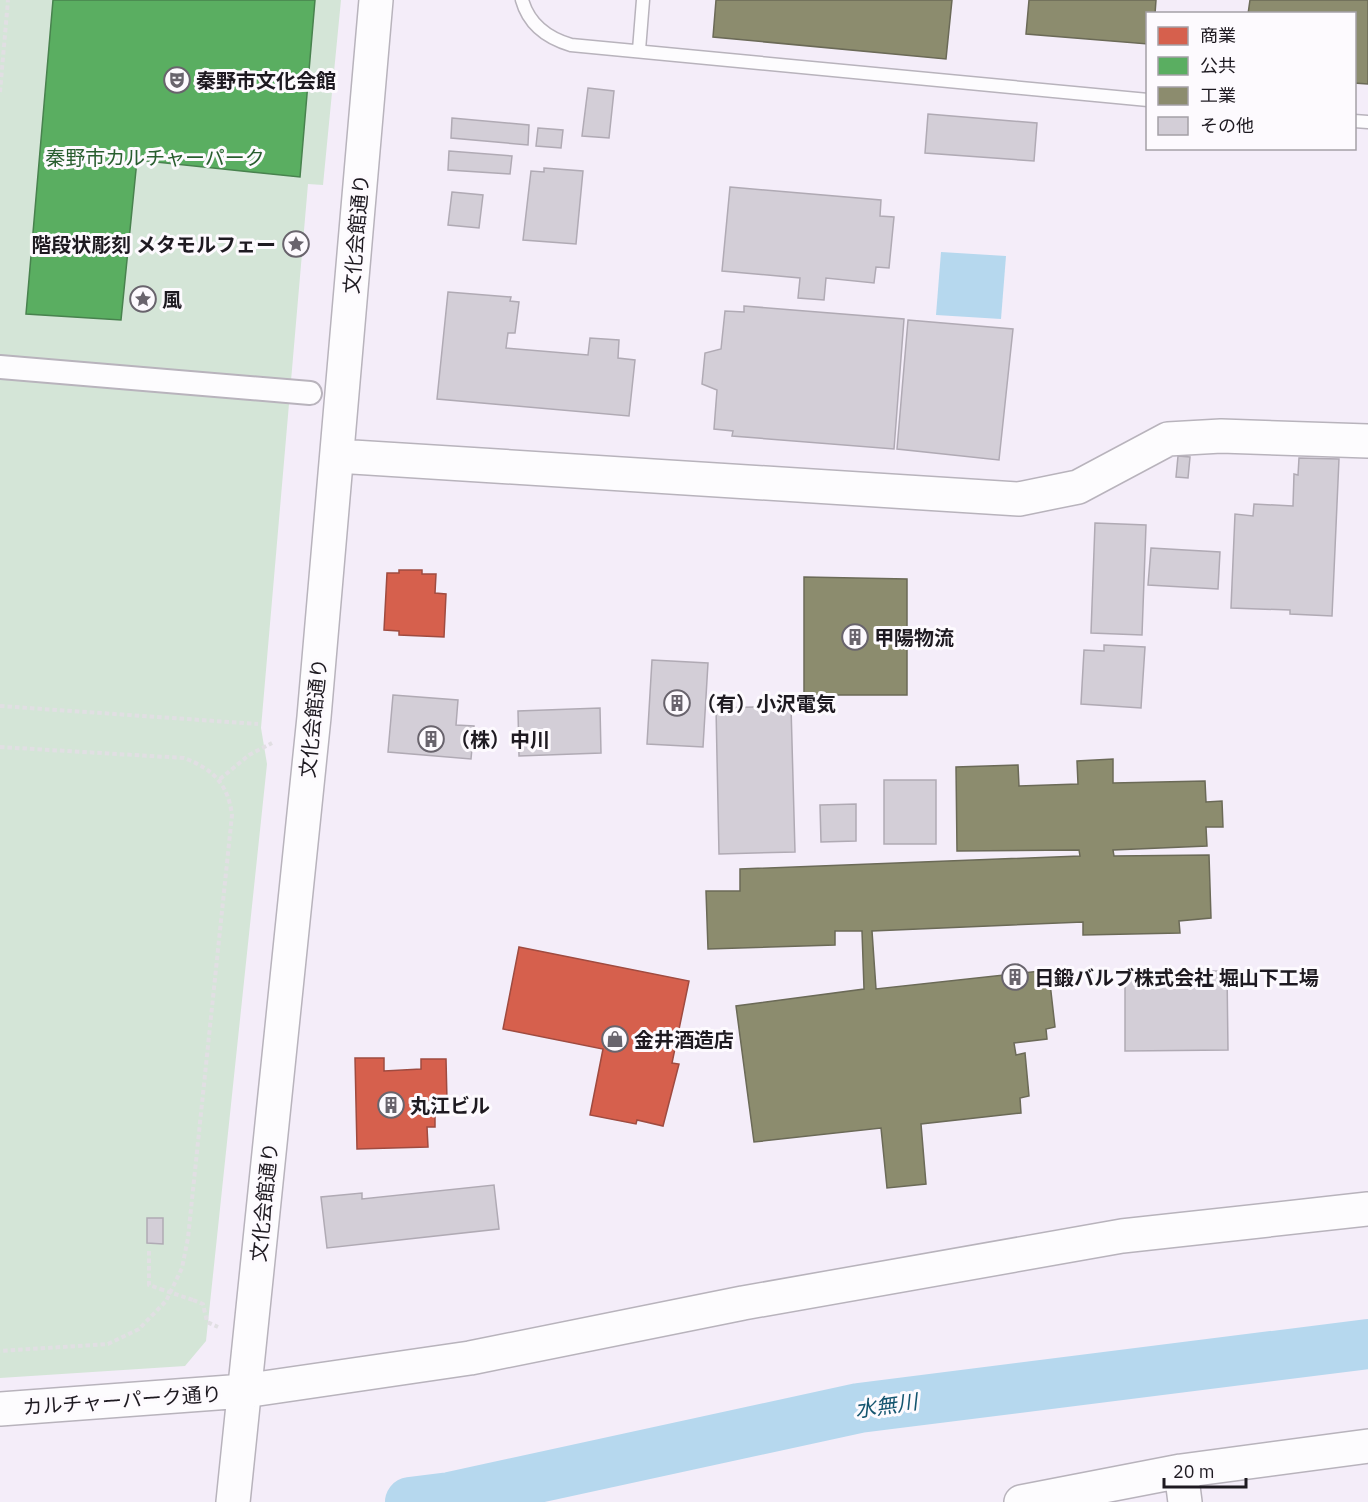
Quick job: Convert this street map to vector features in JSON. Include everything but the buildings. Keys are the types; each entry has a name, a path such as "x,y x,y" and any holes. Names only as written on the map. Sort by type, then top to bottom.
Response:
{"street":[{"name":"文化会館通り","path":"233,1502 314,717 376,0"},
{"path":"0,367 310,393"},
{"path":"337,456 1019,500 1078,487 1168,438 1221,436 1368,441"},
{"name":"カルチャーパーク通り","path":"0,1409 244,1391 470,1358 743,1303 1122,1236 1368,1209"},
{"path":"1022,1502 1183,1486 1368,1446"}],"lane":[{"path":"522,0 526,14 549,38 571,45 1146,100"},
{"path":"639,50 643,0"}],"path":[{"path":"0,92 8,0"},
{"path":"0,706 258,724"},
{"path":"219,779 249,755 272,743"},
{"path":"0,747 184,758 205,766 219,779 230,797 232,815 189,1226 182,1268 166,1301 139,1329 108,1344 0,1351"},
{"path":"149,1251 149,1285 203,1304 207,1322 218,1327"}],"green space":[{"name":"秦野市カルチャーパーク","path":"0,0 341,0 323,185 308,184 261,728 267,764 206,1341 185,1366 0,1378"}],"water":[{"path":"941,252 1006,256 1001,319 936,315"}],"waterway":[{"name":"水無川","path":"410,1502 450,1497 859,1408 1368,1344"}],"place":[{"name":"秦野市文化会館","path":"177,80"},
{"name":"階段状彫刻 メタモルフェー","path":"296,244"},
{"name":"風","path":"143,299"},
{"name":"甲陽物流","path":"855,637"},
{"name":"（有）小沢電気","path":"677,703"},
{"name":"（株）中川","path":"431,739"},
{"name":"日鍛バルブ株式会社 堀山下工場","path":"1015,977"},
{"name":"金井酒造店","path":"615,1039"},
{"name":"丸江ビル","path":"391,1105"}]}
